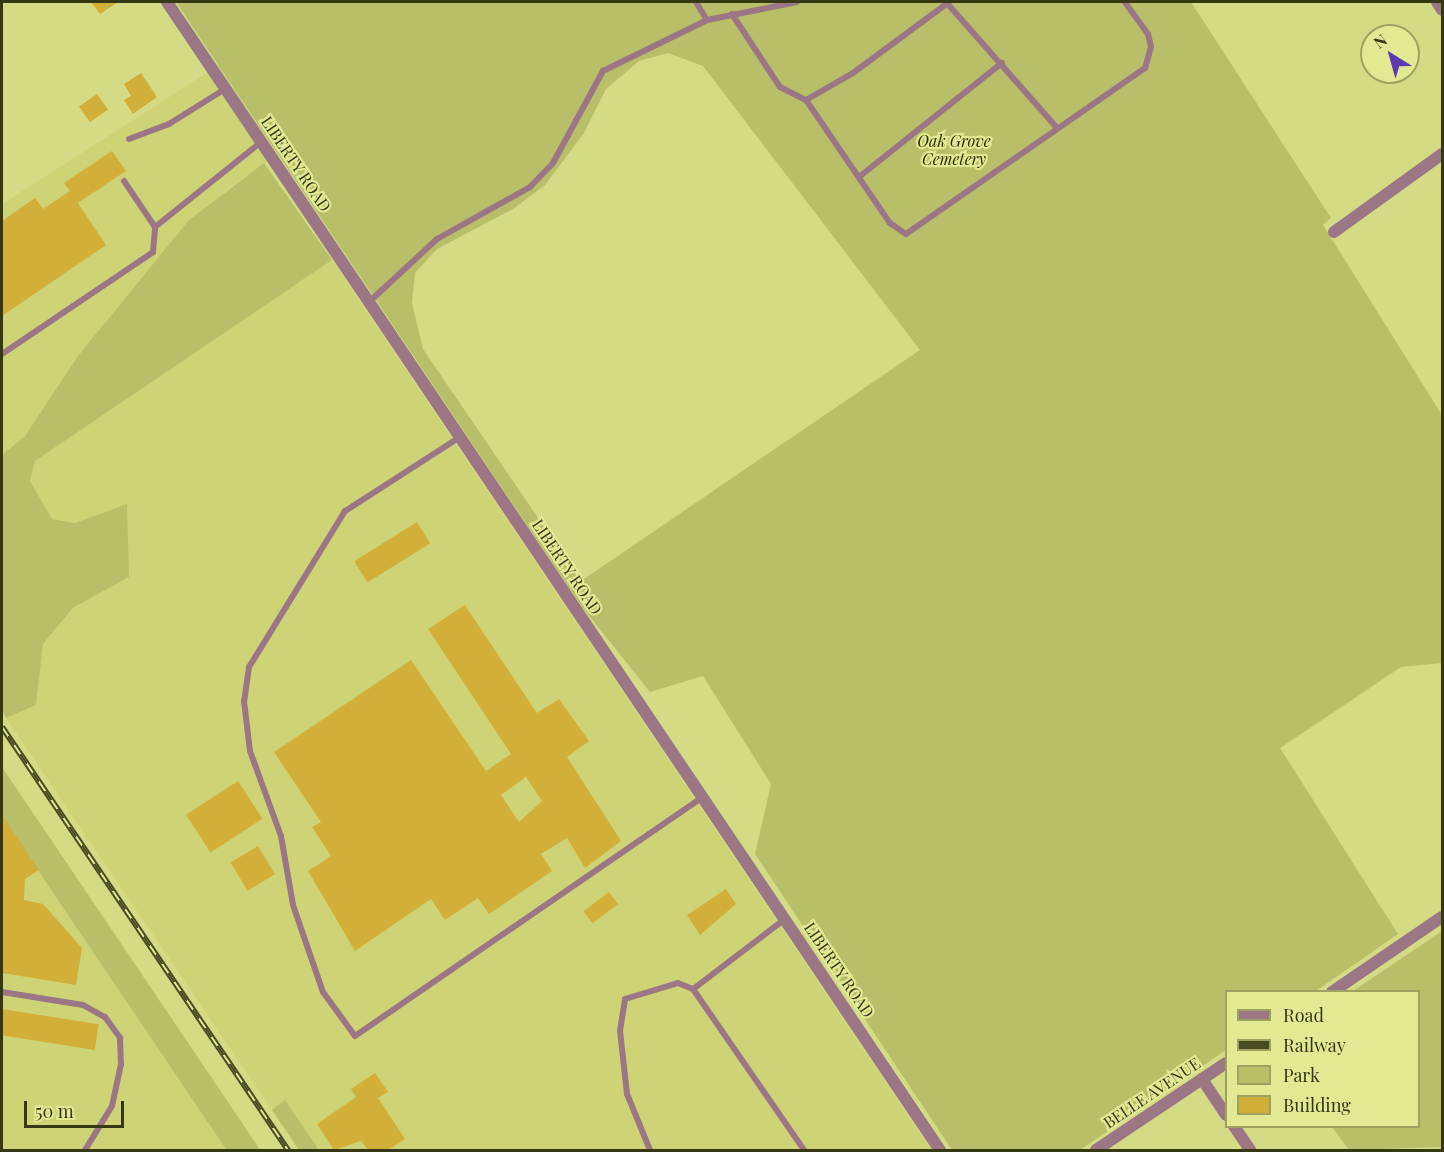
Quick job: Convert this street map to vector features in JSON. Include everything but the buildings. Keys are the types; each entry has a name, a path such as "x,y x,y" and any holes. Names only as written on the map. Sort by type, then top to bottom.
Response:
{"street":[{"name":"LIBERTY ROAD","path":"167,2 940,1150"},
{"path":"1437,2 1443,10"},
{"path":"1334,231 1443,154"},
{"path":"1335,990 1443,917"},
{"name":"BELLE AVENUE","path":"1096,1150 1225,1064"},
{"path":"1202,1079 1225,1112"},
{"path":"1235,1128 1250,1150"}],"lane":[{"path":"696,2 707,20"},
{"path":"369,302 437,239 530,187 553,163 603,71 707,20 797,2"},
{"path":"806,100 853,73 948,2 1057,128"},
{"path":"732,14 780,87 806,100 890,223 906,234 1145,68 1151,47 1148,34 1125,2"},
{"path":"859,177 1002,63"},
{"path":"129,139 169,123 225,88"},
{"path":"155,227 261,141"},
{"path":"2,354 153,252 155,227 124,181"},
{"path":"460,437 345,511 249,667 244,701 250,751 281,836 293,905 323,992 355,1036 704,797"},
{"path":"693,989 785,918"},
{"path":"650,1150 627,1094 620,1031 625,999 678,983 693,989 801,1149"},
{"path":"2,992 83,1005 105,1017 120,1038 121,1064 112,1106 85,1150"}],"shaded area":[{"path":"219,65 278,154 228,188 78,356 25,436 2,455 2,204"},
{"path":"332,260 931,1150 319,1150 285,1101 272,1110 6,718 36,705 43,644 74,608 129,577 75,523 52,519 30,481 35,461"},
{"path":"2,795 239,1150 2,1150"}],"green space":[{"name":"Oak Grove Cemetery","path":"176,2 1191,2 1331,218 1323,225 1442,415 1442,663 1401,667 1280,748 1398,934 1317,990 1225,990 1225,1051 1080,1150 952,1150 755,854 771,784 703,676 650,692 582,607","holes":["668,53 703,66 920,350 581,581 423,349 412,303 415,273 437,249 513,209 545,185 584,133 606,89 639,61"]},
{"path":"264,163 332,260 35,461 30,481 52,519 75,523 127,504 129,577 73,608 43,644 36,705 6,718 2,710 2,455 25,436 78,356 189,220"},
{"path":"2,767 260,1149 227,1150 2,817"},
{"path":"1442,931 1442,1147 1349,1150 1333,1128 1420,1128 1420,990 1354,990"},
{"path":"285,1100 319,1150 299,1150 272,1110"}],"railway":[{"path":"2,727 288,1150"}]}
